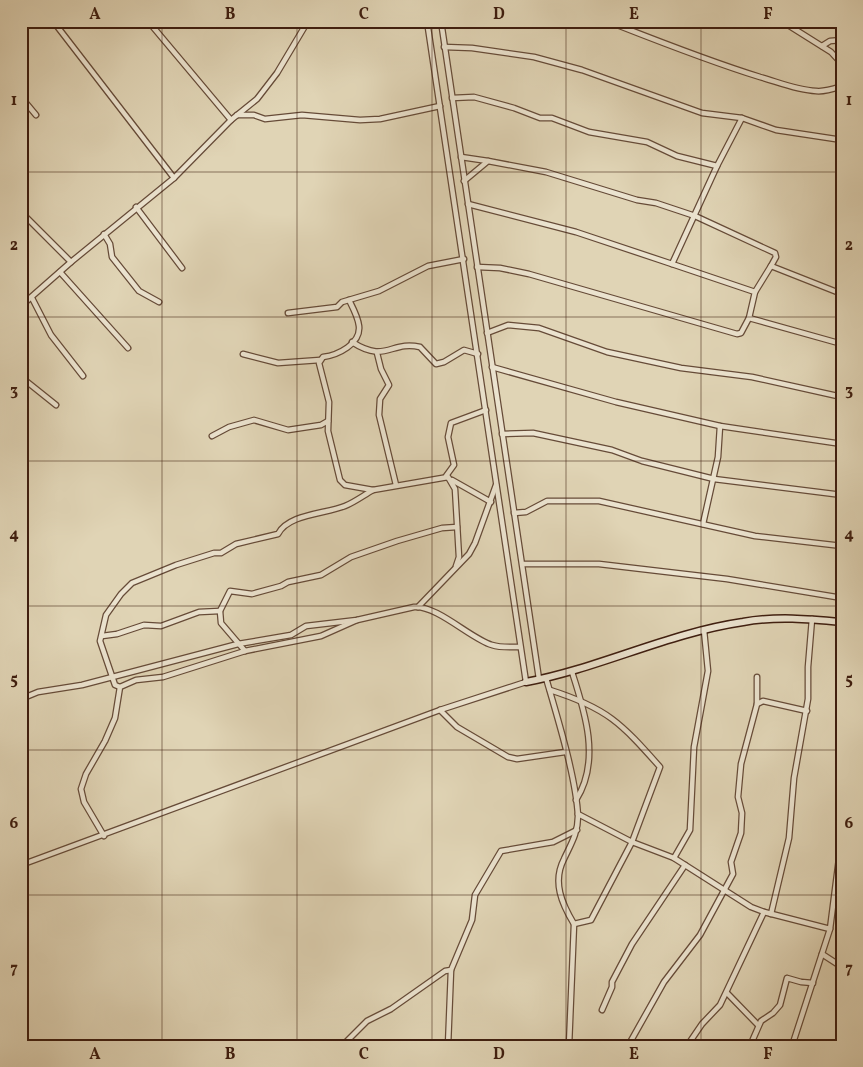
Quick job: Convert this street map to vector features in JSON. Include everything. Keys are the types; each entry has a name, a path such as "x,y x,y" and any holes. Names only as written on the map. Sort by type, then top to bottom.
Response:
{"street":[{"path":"53,21 174,178"},
{"path":"148,21 231,120"},
{"path":"21,306 136,207 174,178 231,120 257,99 277,72 308,21"},
{"path":"427,21 526,682"},
{"path":"441,21 514,513 542,679 550,690 578,814 578,830 562,862 558,887 564,908 574,924 569,1046"},
{"path":"608,21 646,34 710,62 784,85 816,92 826,92 842,86"},
{"path":"747,21 788,25 822,46 838,58 842,64"},
{"path":"822,46 830,41 842,40"},
{"path":"444,47 472,48 534,57 582,70 702,113 742,118 776,130 842,140"},
{"path":"21,97 36,115"},
{"path":"452,98 474,97 514,108 540,118 552,118 590,132 647,142 676,156 717,166"},
{"path":"237,115 254,115 265,119 302,115 360,120 380,119 440,106"},
{"path":"672,264 717,166 742,118"},
{"path":"461,156 546,172 637,200 656,203 695,216 775,253 776,257 756,292 741,333 737,334 529,274 500,268 477,268"},
{"path":"464,181 488,160"},
{"path":"468,204 576,232 756,292"},
{"path":"136,207 182,268"},
{"path":"21,212 71,262"},
{"path":"104,234 110,244 112,257 139,291 159,302"},
{"path":"288,312 337,307 350,300 380,291 428,266 464,259"},
{"path":"771,266 842,294"},
{"path":"60,272 128,348"},
{"path":"32,298 51,335 83,376"},
{"path":"243,354 278,363 320,360 323,357 341,352 358,336 359,326 350,300"},
{"path":"748,318 842,344"},
{"path":"487,332 508,325 539,328 606,352 682,368 752,377 842,397"},
{"path":"352,342 368,352 415,346 424,349 436,364 464,350 478,354"},
{"path":"377,352 381,369 389,385 380,399 379,415 396,485"},
{"path":"320,360 320,372 326,383 329,402 328,431 340,480 345,484 373,490"},
{"path":"492,368 562,385 616,402 720,426 842,444"},
{"path":"21,377 56,406"},
{"path":"120,687 115,685 114,676 107,663 100,641 106,615 121,594 132,583 176,565 214,553 221,553 236,544 278,534 282,527 296,519 346,505 373,490 446,476 454,465 453,453 448,437 451,423 486,410"},
{"path":"212,436 229,427 254,420 288,430 321,425 328,421"},
{"path":"704,524 714,479 720,426"},
{"path":"502,434 533,433 612,450 642,461 714,479 842,495"},
{"path":"446,476 491,502"},
{"path":"452,480 455,489 458,527 459,557 456,566"},
{"path":"418,607 469,554 476,543 497,483"},
{"path":"514,513 526,512 547,501 556,499 599,501 754,536 842,546"},
{"path":"246,651 221,623 220,611 230,591 252,594 321,575 345,560 398,541 442,528 458,527"},
{"path":"524,564 599,564 727,579 842,598"},
{"path":"21,699 38,692 82,685 238,644 290,635 306,626 357,620 418,607 456,623 491,645 520,647"},
{"path":"102,636 117,634 144,625 161,626 199,612 220,611"},
{"path":"21,865 104,836 440,710 526,682 572,672 640,648 744,621 790,618 842,622"},
{"path":"771,914 789,838 794,778 807,710 812,619"},
{"path":"120,687 136,680 163,677 246,651 321,636 357,620"},
{"path":"674,858 690,830 694,747 708,671 704,630"},
{"path":"572,672 582,700 589,733 586,778 576,800"},
{"path":"628,1046 657,993 700,935 733,874 731,862 741,833 742,813 738,797 741,764 757,704 757,677"},
{"path":"104,836 84,802 81,789 86,774 106,741 115,718 120,687"},
{"path":"550,690 582,700 611,716 660,767 632,842 593,918 588,922 574,924"},
{"path":"757,704 763,701 807,710"},
{"path":"440,710 456,727 508,757 518,759 565,752"},
{"path":"578,814 632,842 674,858 724,892 764,912 830,929"},
{"path":"448,1046 450,970 472,920 476,895 501,851 546,844 578,830"},
{"path":"792,1046 830,929 842,835"},
{"path":"602,1010 612,988 612,982 632,944 685,865"},
{"path":"687,1046 702,1024 720,1005 727,993 764,912"},
{"path":"822,954 842,966"},
{"path":"342,1046 366,1021 391,1008 445,971 450,970"},
{"path":"750,1046 758,1025 780,1005 787,978 804,983 813,983"},
{"path":"727,993 758,1025"}]}
